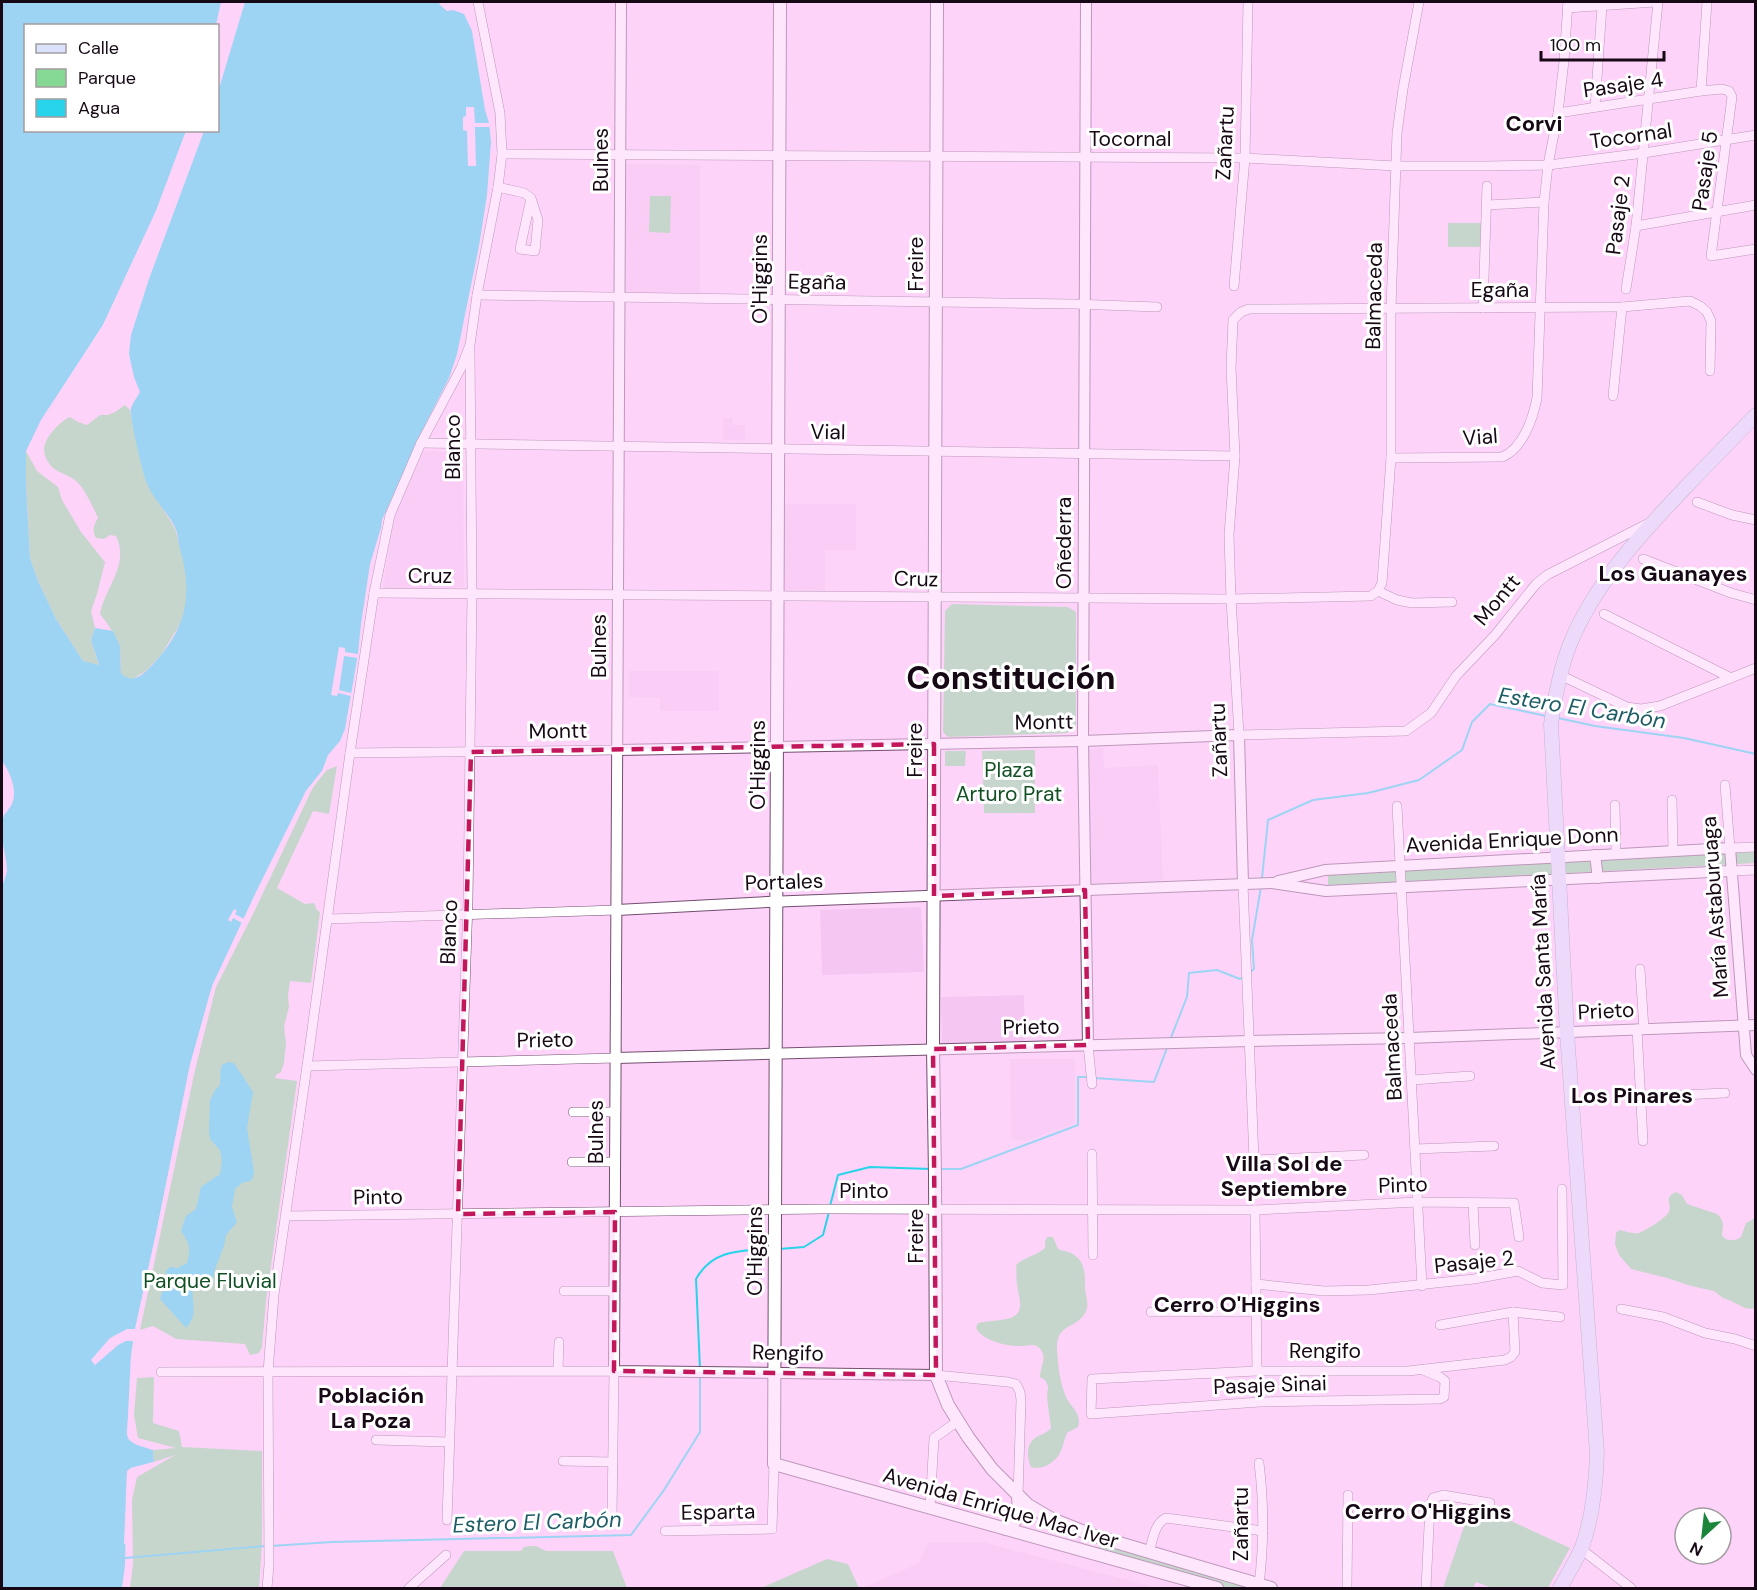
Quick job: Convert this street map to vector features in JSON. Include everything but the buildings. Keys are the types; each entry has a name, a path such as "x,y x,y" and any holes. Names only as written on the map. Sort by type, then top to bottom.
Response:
{"main road":[{"name":"O'Higgins","path":"774,1464 780,2"},
{"name":"Freire","path":"937,2 933,1049 936,1375 948,1405 958,1421 992,1469 1018,1496"},
{"name":"Avenida Santa María","path":"1560,1588 1581,1548 1593,1502 1597,1454 1567,1033 1551,724 1554,704 1560,675 1571,643 1590,606 1628,551 1755,414"},
{"name":"Avenida Enrique Mac Iver","path":"774,1464 1217,1588"},
{"name":"Avenida Enrique Mac Iver","path":"1018,1496 1028,1505 1052,1519 1107,1540 1149,1552 1233,1583 1265,1587"},
{"path":"1006,1529 1013,1525 1018,1517 1018,1496"},
{"path":"1052,1519 1065,1546"},
{"path":"1084,1551 1107,1540"}],"street":[{"path":"267,1588 269,1565 268,1372 274,1295 374,593 390,515 421,443 461,368 470,345 477,295 498,187 502,154 500,114 478,2"},
{"name":"Bulnes","path":"612,1516 621,2"},
{"name":"Oñederra","path":"1086,2 1083,741 1088,1045 1092,1084"},
{"name":"Zañartu","path":"1234,286 1245,158 1248,2"},
{"name":"Balmaceda","path":"1378,591 1382,583 1391,458 1391,308 1397,133 1419,2"},
{"path":"1540,308 1544,202 1558,113 1568,5 1602,6 1656,2"},
{"name":"Pasaje 2","path":"1626,289 1644,153 1656,2"},
{"path":"1701,91 1707,2"},
{"path":"1595,107 1602,6"},
{"name":"Pasaje 4","path":"1558,113 1701,91 1722,89 1729,91"},
{"name":"Pasaje 5","path":"1729,91 1732,97 1711,256 1755,249"},
{"name":"Tocornal","path":"502,154 1245,158 1396,166 1548,165 1644,153 1755,135"},
{"path":"1483,308 1487,186"},
{"path":"498,187 524,193 531,198 538,220 535,251 520,249 531,198"},
{"path":"1487,206 1544,202"},
{"path":"1636,226 1755,205"},
{"name":"Egaña","path":"477,295 1085,304 1157,308"},
{"name":"Egaña","path":"1233,320 1240,312 1249,309 1622,307 1690,301 1707,312 1712,321 1710,371"},
{"path":"1613,396 1622,307"},
{"name":"Vial","path":"1391,458 1498,457 1505,456 1515,448 1526,430 1537,398 1540,308"},
{"name":"Zañartu","path":"1233,320 1231,368 1234,456 1230,535 1231,598 1246,884 1245,969 1254,1160 1364,1155"},
{"name":"Blanco","path":"447,1520 468,915 472,594 470,345"},
{"name":"Vial","path":"421,443 1234,456"},
{"path":"1697,502 1720,512 1755,520"},
{"name":"Montt","path":"350,753 1083,741 1406,731 1431,713 1456,676 1546,574 1655,520"},
{"path":"1643,559 1755,600"},
{"path":"1378,591 1397,600 1412,603 1452,602"},
{"name":"Cruz","path":"374,593 1231,598 1371,596 1378,591"},
{"path":"1604,614 1731,678"},
{"path":"1560,675 1627,707 1641,709 1660,706 1755,668"},
{"name":"María Astaburuaga","path":"1725,785 1746,1055 1755,1070"},
{"path":"1672,800 1673,851"},
{"path":"1615,805 1616,854"},
{"name":"Balmaceda","path":"1397,806 1422,1286"},
{"name":"Avenida Enrique Donn","path":"1272,883 1324,870 1755,847"},
{"path":"1595,855 1598,878"},
{"path":"1511,860 1513,882"},
{"name":"Avenida Enrique Donn","path":"1246,884 1272,883 1326,891 1755,870"},
{"path":"1311,888 1307,878 1312,872"},
{"name":"Portales","path":"328,919 617,910 1246,884"},
{"path":"1640,969 1640,1097 1643,1141"},
{"name":"Prieto","path":"308,1066 1409,1038 1755,1025"},
{"path":"1412,1080 1470,1076"},
{"path":"1640,1097 1725,1093"},
{"path":"573,1112 615,1112"},
{"path":"1415,1149 1494,1146"},
{"path":"1092,1154 1093,1255"},
{"path":"572,1162 615,1162"},
{"name":"Pasaje 2","path":"1256,1284 1324,1290 1369,1290 1422,1286 1518,1271 1542,1283 1563,1285 1562,1189"},
{"name":"Pinto","path":"285,1216 823,1209 1255,1210 1418,1202 1514,1203 1519,1237"},
{"path":"1473,1203 1475,1245"},
{"path":"1255,1210 1257,1371"},
{"path":"564,1291 614,1291"},
{"path":"1621,1309 1663,1317 1705,1333 1755,1346"},
{"path":"1151,1312 1256,1312"},
{"path":"1440,1325 1513,1312 1560,1317"},
{"name":"Rengifo","path":"1092,1379 1257,1371 1423,1370 1505,1360 1515,1352 1513,1312"},
{"path":"558,1370 559,1342"},
{"name":"Rengifo","path":"160,1372 558,1370 936,1375 1008,1382 1016,1384 1021,1400 1018,1496"},
{"name":"Pasaje Sinai","path":"1092,1379 1091,1414 1260,1402 1440,1399 1444,1397 1445,1381 1423,1370"},
{"path":"930,1508 934,1438 958,1421"},
{"path":"376,1440 449,1442"},
{"path":"563,1461 613,1462"},
{"name":"Zañartu","path":"1259,1463 1263,1493 1265,1587"},
{"name":"O'Higgins","path":"772,1529 774,1464"},
{"path":"1347,1588 1348,1495"},
{"path":"1426,1588 1432,1500 1436,1496 1443,1495 1490,1503"},
{"path":"1149,1552 1157,1526 1166,1518 1263,1532"},
{"name":"Esparta","path":"665,1531 772,1529"},
{"path":"1581,1548 1631,1588"},
{"path":"409,1588 446,1555"}],"highlighted area":[{"path":"934,744 934,896 1085,890 1088,1045 933,1049 936,1375 614,1371 615,1212 458,1214 471,752"}],"shaded area":[{"path":"626,164 700,165 700,293 626,293"},
{"path":"723,418 732,418 733,425 745,425 745,440 723,440"},
{"path":"424,451 463,452 464,587 383,589 392,517"},
{"path":"783,504 856,504 856,550 825,550 825,591 785,592"},
{"path":"629,671 719,671 719,711 660,711 660,698 629,697"},
{"path":"1103,748 1104,768 1158,765 1163,881 1090,884 1088,749"},
{"path":"921,907 924,972 822,975 820,910"},
{"path":"1024,995 1025,1041 942,1045 941,997"},
{"path":"1010,1059 1075,1059 1075,1123 1025,1141 1011,1139"},
{"path":"928,1542 983,1542 1157,1588 862,1588 919,1563"}],"green space":[{"path":"650,196 671,196 670,233 649,232"},
{"path":"1448,223 1483,223 1483,247 1448,247"},
{"path":"125,405 130,410 147,484 175,528 186,570 188,590 184,618 161,655 146,671 131,680 121,673 117,641 100,614 120,557 120,547 116,536 96,538 94,528 98,518 86,493 73,479 52,467 46,459 44,450 50,435 66,419 70,417 87,425 100,415 108,415"},
{"path":"26,451 37,471 58,487 62,500 81,532 105,562 91,611 95,628 91,640 99,666 83,661 56,619 30,558"},
{"path":"952,604 1068,607 1076,612 1076,726 1067,733 948,737 943,732 945,611"},
{"name":"Plaza Arturo Prat","path":"1035,750 1035,813 984,813 982,751"},
{"path":"945,751 966,751 965,766 945,766"},
{"name":"Parque Fluvial","path":"337,766 329,814 313,811 277,888 305,904 314,903 320,912 311,983 290,981 289,1007 284,1026 286,1043 284,1063 281,1072 275,1078 297,1081 266,1301 262,1347 259,1353 250,1355 245,1344 176,1339 153,1326 140,1330 195,1070 216,987 314,785 327,770"},
{"path":"1755,851 1755,863 1328,886 1328,874"},
{"path":"1676,1192 1682,1195 1687,1204 1717,1214 1722,1221 1722,1235 1728,1240 1741,1237 1746,1223 1755,1218 1755,1308 1745,1308 1723,1298 1714,1291 1631,1269 1619,1255 1615,1244 1616,1233 1619,1230 1638,1233 1655,1224 1669,1212 1669,1198"},
{"path":"1047,1237 1053,1237 1058,1249 1071,1253 1080,1260 1085,1273 1087,1306 1083,1317 1060,1334 1057,1349 1063,1388 1078,1416 1078,1427 1067,1433 1055,1460 1043,1467 1035,1468 1031,1467 1029,1460 1028,1452 1031,1442 1051,1428 1047,1398 1048,1386 1040,1377 1043,1353 1035,1345 1017,1346 990,1340 979,1333 976,1328 978,1323 1006,1319 1017,1314 1020,1305 1016,1265 1045,1248"},
{"path":"154,1377 153,1423 179,1431 182,1447 262,1451 262,1542 259,1588 130,1588 133,1564 132,1500 137,1477 175,1455 154,1462 153,1450 176,1448 138,1438 134,1415 137,1378"},
{"path":"1471,1506 1487,1510 1570,1548 1548,1588 1492,1588 1476,1582 1473,1588 1443,1588"},
{"path":"536,1546 546,1551 613,1551 627,1588 440,1588 464,1551 521,1551 524,1547"},
{"path":"1108,1546 1258,1588 1229,1588 1093,1550 1097,1547"},
{"path":"827,1559 848,1564 859,1588 761,1588"}],"water":[{"path":"2,2 221,2 216,24 24,24 24,132 186,132 156,211 103,325 41,420 26,451 30,558 38,581 56,619 83,661 99,665 91,640 95,628 113,631 120,646 121,673 130,678 143,674 165,650 180,623 186,596 184,566 176,529 147,484 134,433 131,408 140,392 129,354 131,335 149,279 204,132 219,132 219,89 245,2 439,2 447,11 453,10 464,14 472,31 491,142 487,195 479,246 457,354 449,378 382,520 370,564 345,729 340,741 328,755 322,771 306,791 213,984 190,1065 131,1355 127,1435 135,1444 153,1450 154,1462 131,1468 127,1472 125,1565 122,1588 2,1588 2,888 7,869 2,828 5,814 12,804 14,791 12,780 2,761"},
{"path":"228,1062 234,1063 253,1092 247,1128 254,1172 252,1180 242,1183 235,1189 232,1207 237,1222 226,1235 213,1278 203,1276 193,1288 193,1313 186,1328 160,1299 166,1271 170,1267 178,1268 187,1263 189,1246 181,1231 186,1216 196,1209 201,1187 220,1174 222,1161 220,1150 210,1139 210,1100 220,1085 222,1065"}],"pier":[{"path":"466,107 474,107 475,123 489,123 490,127 475,127 476,166 468,166 467,131 463,130"},
{"path":"186,132 188,132 158,212 106,326 49,415 46,414 103,325 156,211"},
{"path":"339,647 345,648 345,652 358,654 358,658 344,656 339,690 351,693 351,696 338,693 337,696 331,695"},
{"path":"326,770 309,793 216,985 193,1066 134,1356 130,1434 136,1442 154,1447 156,1450 153,1450 135,1444 129,1440 127,1435 133,1341 126,1341 118,1345 95,1365 91,1360 110,1338 127,1329 135,1329 190,1065 213,984 242,923 233,918 231,922 228,920 234,909 237,911 235,914 244,919 306,791 322,771"},
{"path":"157,1461 155,1465 130,1473 127,1544 124,1544 127,1471"}],"waterway":[{"name":"Estero El Carbón","path":"1262,878 1268,820 1313,800 1368,793 1419,780 1462,750 1472,722 1490,704 1546,716"},
{"name":"Estero El Carbón","path":"1558,718 1595,726 1684,738 1756,754"},
{"name":"Estero El Carbón","path":"1250,972 1254,969 1252,940 1261,887"},
{"name":"Estero El Carbón","path":"1170,1040 1187,997 1189,973 1217,970 1240,979 1243,977"},
{"name":"Estero El Carbón","path":"1094,1078 1154,1082 1167,1048"},
{"name":"Estero El Carbón","path":"940,1169 961,1169 1078,1125 1078,1077 1088,1077"},
{"name":"Estero El Carbón","path":"830,1206 838,1175 870,1167 931,1169"},
{"name":"Estero El Carbón","path":"779,1249 804,1247 823,1235 829,1212"},
{"name":"Estero El Carbón","path":"700,1369 696,1279 703,1269 719,1257 738,1251 770,1249"},
{"name":"Estero El Carbón","path":"270,1546 332,1542 631,1535 664,1490 700,1432 700,1374"},
{"name":"Estero El Carbón","path":"125,1558 265,1546"}],"district":[{"name":"Corvi","path":"1534,123"},
{"name":"Los Guanayes","path":"1673,573"},
{"name":"Constitución","path":"1011,677"},
{"name":"Los Pinares","path":"1632,1095"},
{"name":"Villa Sol de Septiembre","path":"1284,1176"},
{"name":"Cerro O'Higgins","path":"1237,1304"},
{"name":"Población La Poza","path":"371,1408"},
{"name":"Cerro O'Higgins","path":"1428,1511"}]}
